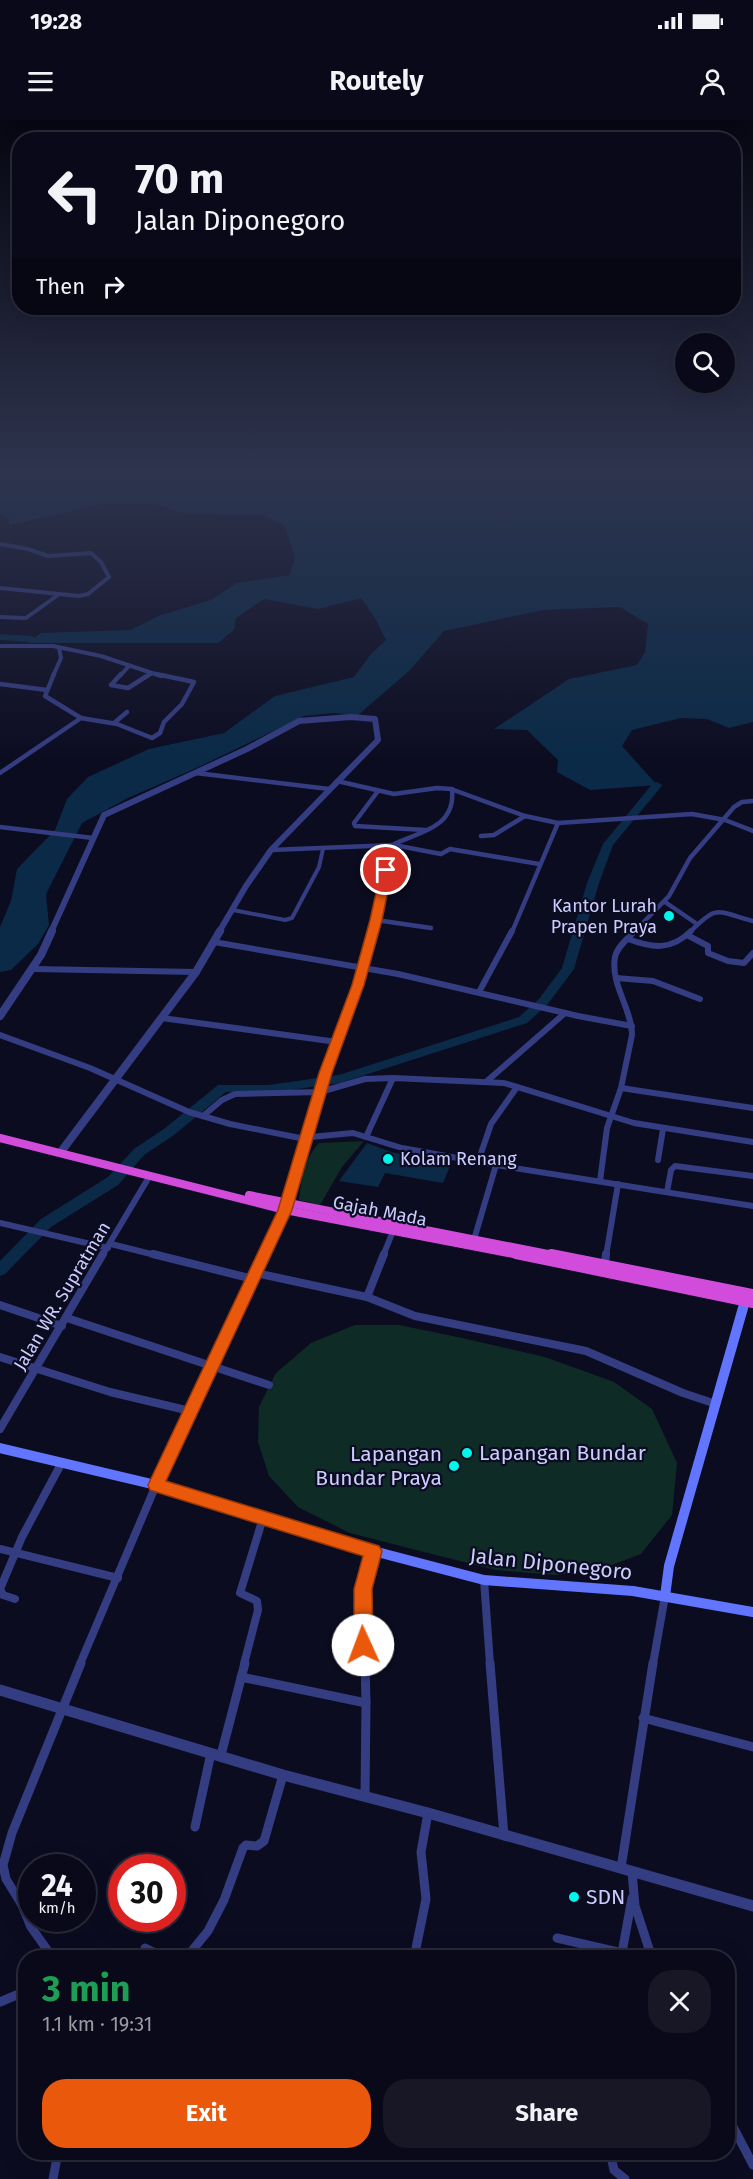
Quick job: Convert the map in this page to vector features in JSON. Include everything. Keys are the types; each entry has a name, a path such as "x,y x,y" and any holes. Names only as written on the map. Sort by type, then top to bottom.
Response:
{"highway":[{"path":"1,1139 63,1149 118,1166"},
{"name":"Gajah Mada","path":"1,1139 393,1231 605,1263 753,1294"},
{"name":"Gajah Mada","path":"138,1171 149,1177 473,1242 749,1302"}],"main road":[{"path":"665,1596 669,1566 716,1404 749,1302"},
{"name":"Jalan Diponegoro","path":"0,1448 156,1485 373,1551 484,1580 633,1591 753,1612"}],"street":[{"path":"0,588 85,596 108,578 104,568"},
{"path":"0,616 26,618 59,595"},
{"path":"0,646 59,648 101,656 152,673 194,682 184,701 165,720 161,732 156,736 147,737 114,723 81,718 45,698 62,658 59,648"},
{"path":"129,666 111,686 128,688 152,673"},
{"path":"0,684 47,690"},
{"path":"114,723 127,712"},
{"path":"0,1016 34,969 101,820 107,813 196,773 302,720 351,717 375,719 379,738 271,850 246,886 196,972 63,1149"},
{"path":"0,773 81,718"},
{"path":"196,773 329,789"},
{"path":"337,781 397,794 437,788 452,789 525,816 558,823 692,814 725,820 753,831"},
{"path":"393,845 445,818 453,803 452,789"},
{"path":"378,791 354,823 356,826 425,830"},
{"path":"600,1181 610,1116 621,1088 632,1026 616,978 615,956 664,902 680,880 690,858 737,805 753,801"},
{"path":"481,836 494,835 525,816"},
{"path":"479,992 511,934 558,823"},
{"path":"0,827 93,838"},
{"path":"271,850 393,845 441,854 450,849 539,864"},
{"path":"47,1950 31,1927 22,1905 6,1879 3,1865 23,1802 156,1485 286,1206 325,1073 351,1008 376,920 393,845"},
{"path":"233,910 290,919 297,911 319,867 323,849"},
{"path":"664,902 697,924"},
{"path":"628,939 656,947 687,935 708,914 716,911 753,921"},
{"path":"376,920 431,928"},
{"path":"687,935 708,946 706,952 708,954 730,962 744,963 753,953"},
{"path":"214,942 362,968 632,1026"},
{"path":"34,969 196,972"},
{"path":"616,978 653,981 700,999"},
{"path":"487,1081 565,1013"},
{"path":"162,1018 337,1042"},
{"path":"0,1035 117,1080 189,1112 271,1133 307,1137 347,1133 402,1148 478,1162 753,1206"},
{"path":"366,1137 393,1077"},
{"path":"201,1116 222,1100 235,1094 321,1090 350,1082 393,1077 487,1081 517,1087 610,1116 663,1128 753,1142"},
{"path":"478,1162 491,1124 517,1087"},
{"path":"621,1088 753,1108"},
{"path":"658,1160 663,1128"},
{"path":"473,1242 496,1165"},
{"path":"667,1192 670,1170 675,1166 753,1176"},
{"name":"Jalan WR. Supratman","path":"0,1429 149,1177"},
{"path":"605,1263 618,1184"},
{"path":"0,1223 254,1276 368,1297 415,1316 585,1351 683,1393 716,1404"},
{"path":"368,1297 393,1231"},
{"path":"0,1305 62,1326"},
{"path":"67,1318 269,1385"},
{"path":"0,1357 111,1392 190,1411"},
{"path":"15,1599 3,1595 0,1590 14,1554 61,1464"},
{"path":"195,1827 241,1677 258,1603 254,1598 242,1595 241,1589 263,1518"},
{"path":"0,1549 118,1578"},
{"path":"365,1796 366,1703 363,1589 373,1551"},
{"path":"484,1580 504,1836"},
{"path":"650,1950 626,1870 643,1718 665,1596"},
{"path":"241,1677 366,1703"},
{"path":"0,1690 283,1775 428,1813 753,1906"},
{"path":"643,1718 753,1747"},
{"path":"193,1950 208,1931 224,1900 243,1848 247,1845 259,1845 264,1841 283,1775"},
{"path":"416,1950 426,1904 421,1852 428,1813"},
{"path":"623,1950 633,1894"},
{"path":"557,1938 603,1950"},
{"path":"145,1948 149,1950"},
{"path":"0,2002 18,1994"},
{"path":"735,2131 753,2165"},
{"path":"53,2179 57,2160"},
{"path":"612,2160 614,2170 625,2179"}],"green space":[{"path":"364,1141 342,1167 320,1205 299,1200 307,1162 319,1143"},
{"name":"Lapangan Bundar","path":"355,1325 399,1325 462,1338 545,1357 614,1382 652,1409 677,1463 672,1515 641,1554 596,1571 555,1575 496,1570 350,1533 298,1507 269,1476 258,1442 259,1407 276,1373 311,1343"}],"water":[{"path":"292,568 753,568 753,722 729,728 707,719 681,718 632,730 622,746 657,785 590,790 557,772 558,760 527,730 494,729 569,679 637,665 645,652 648,624 620,607 543,610 444,631 409,671 358,715 332,713 304,716 201,766 128,798 82,823 46,894 49,925 38,944 11,970 0,972 0,927 11,901 17,869 55,830 67,799 88,777 149,749 224,733 275,696 354,677 371,654 386,640 375,618 361,598 318,609 264,599 236,618 234,630 218,643 27,643 41,633 131,630 158,616 211,600 237,583 290,575"},
{"name":"Kolam Renang","path":"367,1143 391,1152 450,1166 443,1183 385,1173 378,1187 339,1181"}],"waterway":[{"path":"0,637 32,639"},
{"path":"0,1270 46,1223 113,1181 139,1152 169,1132 223,1088 269,1089 340,1079 523,1020 543,1002 568,969 593,883 608,844 657,785"}],"place":[{"name":"Kantor Lurah Prapen Praya","path":"669,916"},
{"name":"Kolam Renang","path":"388,1159"},
{"name":"Lapangan Bundar","path":"467,1453"},
{"name":"Lapangan Bundar Praya","path":"454,1466"},
{"name":"SDN","path":"574,1897"}],"route":[{"path":"363,1645 363,1589 373,1551 320,1537 156,1485 285,1210 325,1073 358,985 376,920 386,870"}]}
